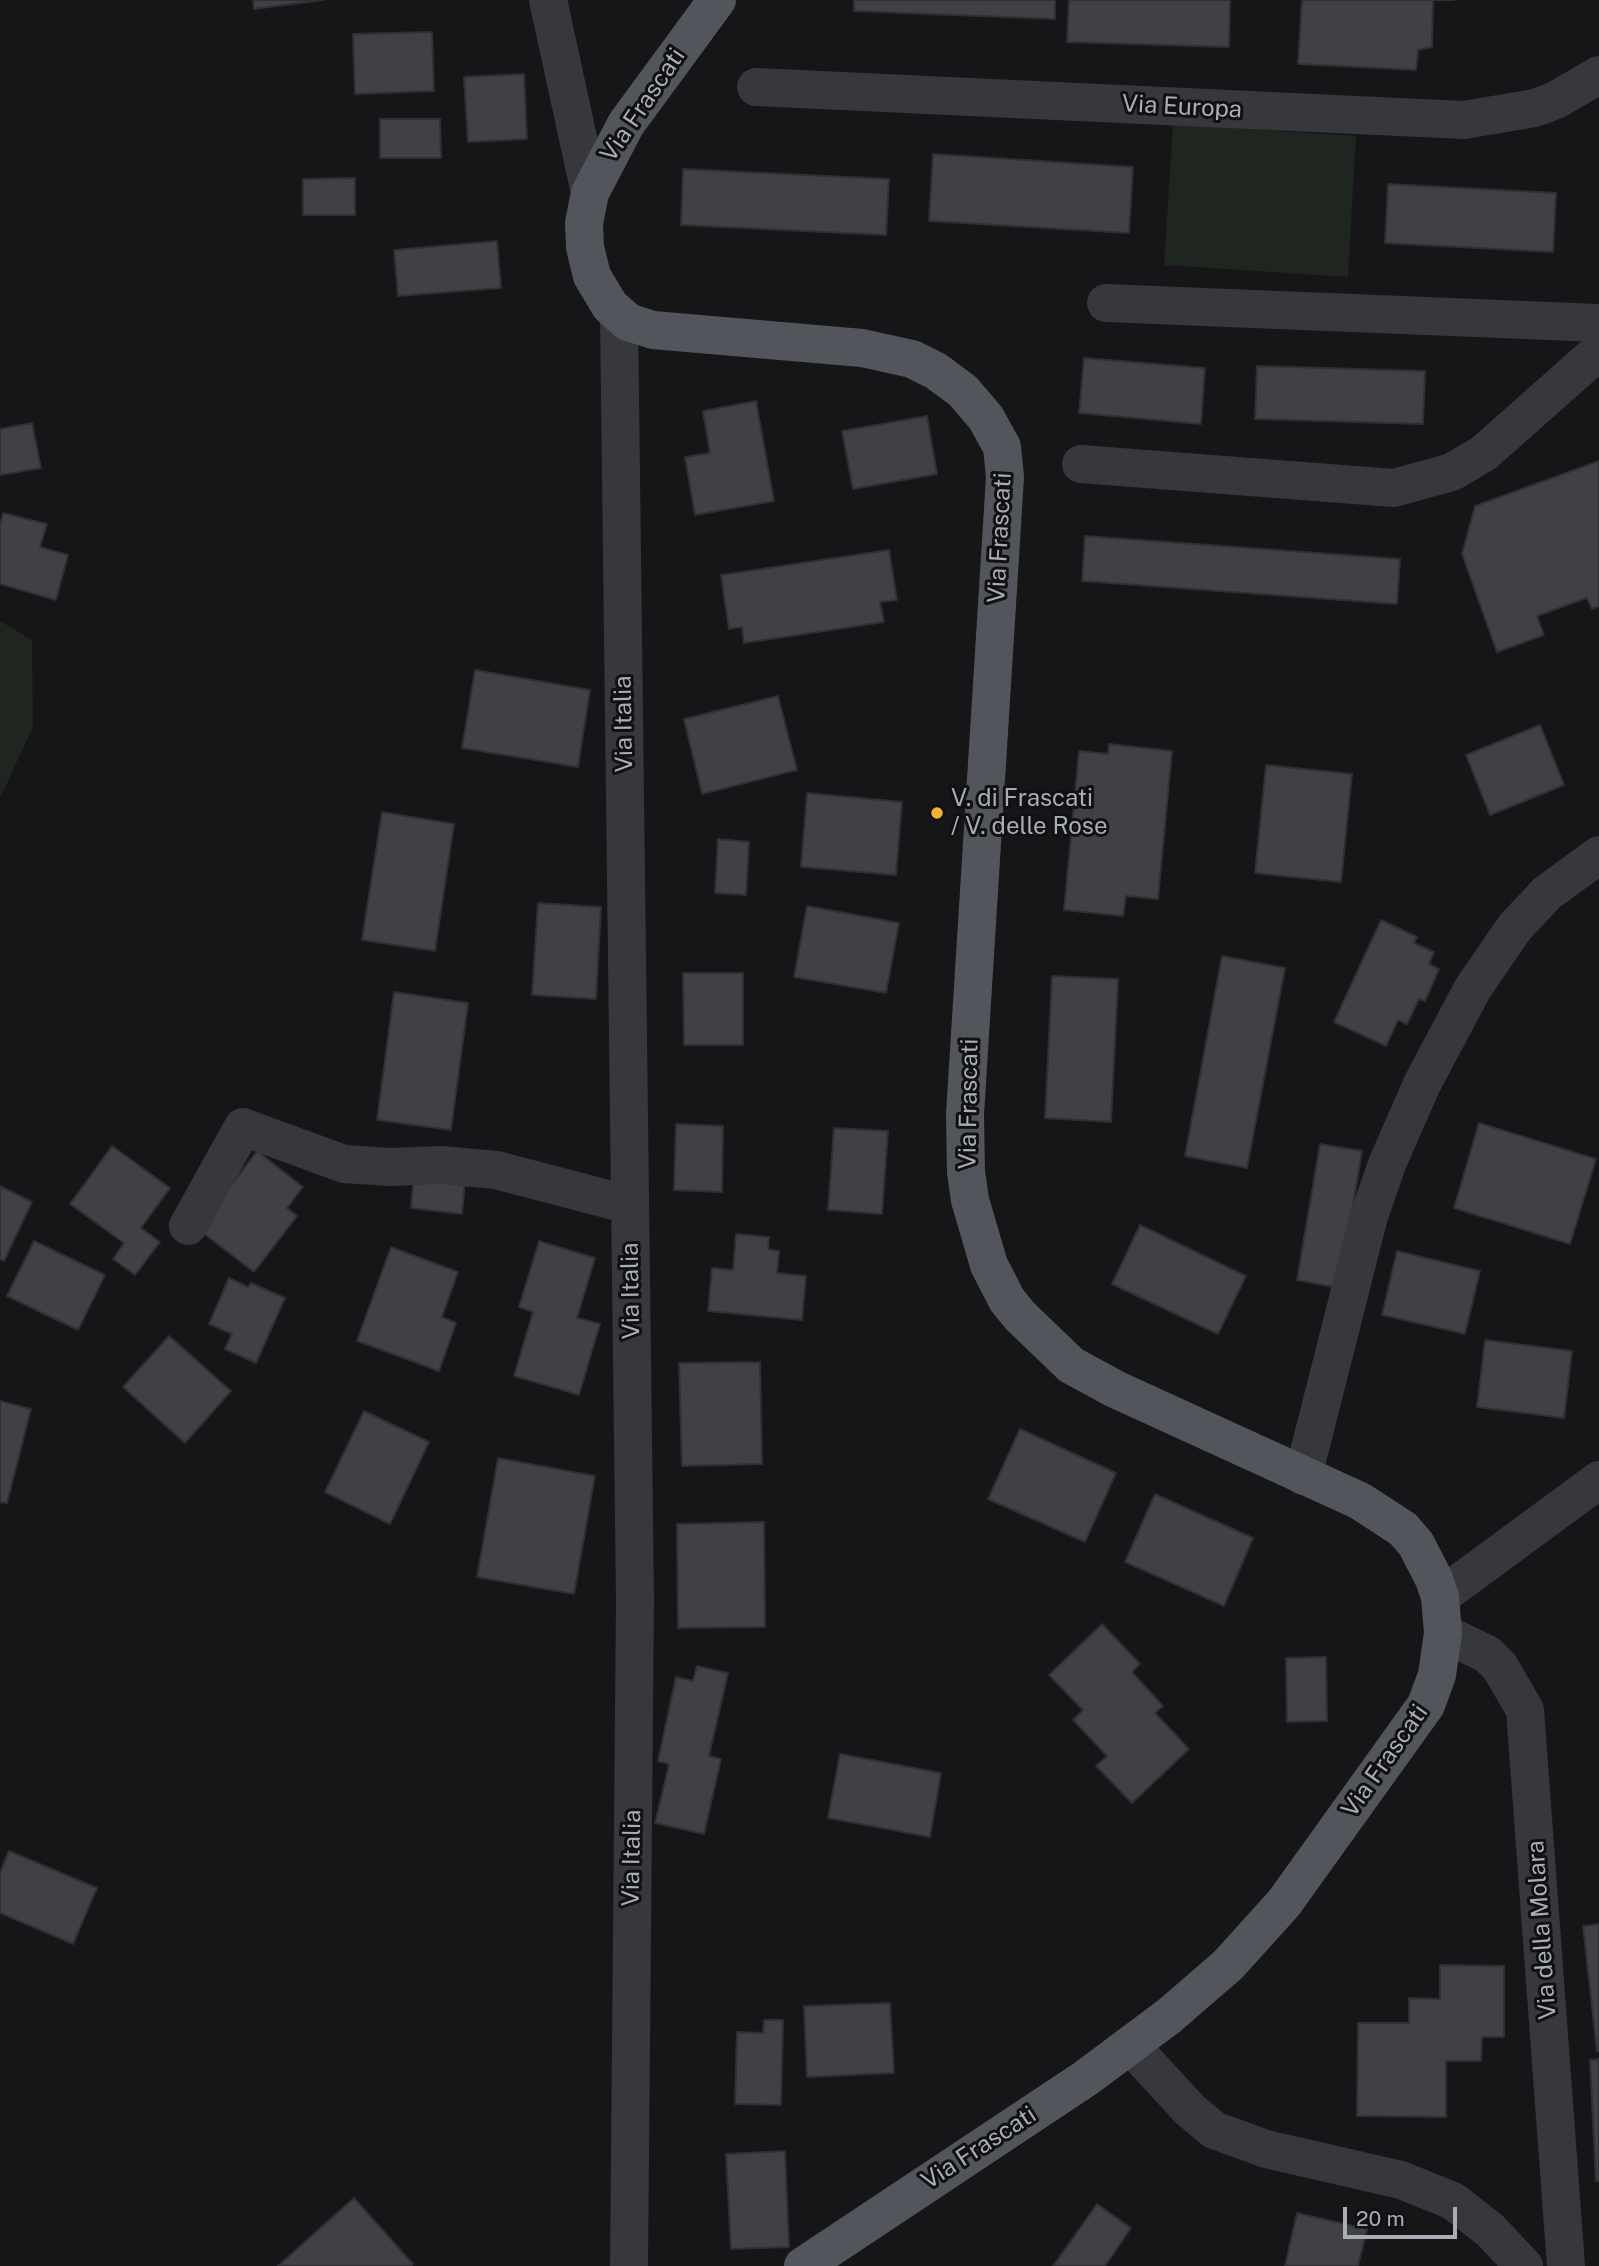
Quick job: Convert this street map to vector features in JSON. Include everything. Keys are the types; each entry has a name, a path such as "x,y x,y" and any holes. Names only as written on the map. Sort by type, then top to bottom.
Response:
{"main road":[{"name":"Via Frascati","path":"717,0 626,124 590,193 583,235 587,260 596,284 619,315 638,327 862,348 895,354 927,366 951,381 976,405 993,427 1002,447 1004,477 965,1114 966,1172 978,1232 989,1265 1007,1300 1033,1331 1071,1365 1115,1389 1376,1509 1403,1529 1426,1562 1441,1615 1437,1675 1426,1705 1284,1903 1228,1965 1131,2046 803,2266"}],"street":[{"path":"548,0 590,193"},
{"name":"Via Europa","path":"756,87 1464,120 1535,108 1564,96 1599,75"},
{"path":"1106,303 1599,323"},
{"name":"Via Italia","path":"619,315 635,1613 629,2266"},
{"path":"1081,464 1394,488 1440,477 1484,453 1599,351"},
{"path":"1303,1476 1369,1216 1387,1164 1422,1084 1473,988 1515,927 1546,893 1599,855"},
{"path":"188,1226 243,1127 344,1164 390,1167 441,1165 496,1170 630,1205"},
{"path":"1441,1615 1599,1480"},
{"name":"Via della Molara","path":"1441,1615 1500,1667 1524,1710 1566,2266"},
{"path":"1131,2046 1190,2110 1214,2130 1266,2149 1401,2180 1453,2201 1490,2230 1524,2266"}],"shaded area":[{"path":"1173,124 1356,136 1348,277 1164,265"},
{"path":"0,621 32,640 33,727 0,798"}],"building":[{"path":"253,0 323,0 254,9"},
{"path":"854,0 1055,0 1055,19 854,11"},
{"path":"1069,0 1230,0 1229,47 1067,42"},
{"path":"1302,0 1433,0 1432,47 1418,50 1416,70 1298,64"},
{"path":"432,32 434,91 355,94 353,34"},
{"path":"524,74 527,139 468,142 464,77"},
{"path":"380,119 440,119 441,158 380,158"},
{"path":"933,154 1133,167 1129,233 929,221"},
{"path":"683,169 889,179 886,235 681,225"},
{"path":"355,178 355,215 303,215 303,179"},
{"path":"1388,184 1556,193 1553,252 1385,243"},
{"path":"497,241 501,288 398,296 394,250"},
{"path":"1084,358 1205,368 1201,424 1079,413"},
{"path":"1257,366 1425,371 1423,424 1255,419"},
{"path":"756,401 774,501 695,515 685,457 710,453 703,411"},
{"path":"927,416 937,474 853,489 842,431"},
{"path":"32,423 41,468 0,475 0,429"},
{"path":"1599,461 1599,606 1592,609 1587,598 1537,616 1544,635 1497,652 1462,554 1475,506"},
{"path":"3,513 47,524 40,547 68,555 56,600 0,584 0,525"},
{"path":"1085,536 1400,559 1397,604 1082,581"},
{"path":"889,550 897,600 880,602 884,622 744,643 742,627 729,629 721,575"},
{"path":"475,670 590,690 578,767 462,748"},
{"path":"778,696 797,770 702,794 684,719"},
{"path":"1540,725 1564,785 1490,815 1466,755"},
{"path":"1109,744 1172,751 1158,899 1126,896 1123,916 1064,910 1079,751 1108,754"},
{"path":"1266,765 1352,774 1341,882 1255,873"},
{"path":"807,793 902,802 896,875 801,867"},
{"path":"382,812 454,824 435,951 362,940"},
{"path":"718,839 749,842 746,895 715,893"},
{"path":"538,903 601,907 596,999 532,995"},
{"path":"807,906 899,923 886,993 794,977"},
{"path":"1381,920 1417,937 1414,943 1434,952 1429,964 1439,969 1425,1001 1419,999 1407,1024 1398,1020 1386,1046 1334,1022"},
{"path":"1222,956 1285,968 1247,1168 1185,1156"},
{"path":"683,973 743,973 743,1045 684,1045"},
{"path":"1052,976 1118,979 1111,1122 1045,1118"},
{"path":"394,992 468,1003 451,1130 377,1120"},
{"path":"1479,1123 1596,1159 1570,1244 1454,1208"},
{"path":"676,1124 723,1126 722,1192 674,1190"},
{"path":"834,1128 888,1131 882,1214 828,1210"},
{"path":"1320,1144 1362,1151 1339,1288 1297,1280"},
{"path":"112,1146 170,1188 141,1228 160,1242 135,1275 113,1259 124,1243 70,1204"},
{"path":"257,1151 303,1187 287,1208 297,1216 254,1272 198,1229"},
{"path":"414,1174 465,1180 462,1214 411,1208"},
{"path":"0,1186 32,1202 4,1261 0,1259"},
{"path":"1140,1225 1246,1276 1218,1334 1112,1284"},
{"path":"736,1234 769,1237 768,1249 779,1251 777,1273 806,1276 802,1320 708,1311 712,1268 733,1270"},
{"path":"34,1241 105,1275 78,1330 7,1296"},
{"path":"539,1241 595,1258 577,1318 600,1324 579,1395 514,1376 533,1312 519,1307"},
{"path":"391,1247 458,1272 442,1317 456,1323 439,1371 357,1341"},
{"path":"1397,1251 1480,1271 1465,1334 1382,1315"},
{"path":"229,1278 248,1287 251,1283 285,1298 256,1363 225,1349 232,1334 209,1324"},
{"path":"169,1336 231,1391 185,1443 123,1387"},
{"path":"1485,1340 1572,1351 1564,1418 1477,1407"},
{"path":"760,1362 762,1464 682,1466 679,1363"},
{"path":"0,1401 31,1409 7,1503 0,1502"},
{"path":"364,1411 429,1442 390,1524 325,1492"},
{"path":"1020,1429 1116,1473 1085,1542 988,1499"},
{"path":"498,1458 595,1476 574,1594 477,1577"},
{"path":"1155,1494 1253,1538 1224,1606 1125,1562"},
{"path":"764,1522 765,1627 678,1628 677,1524"},
{"path":"1102,1624 1140,1664 1132,1672 1163,1706 1155,1713 1189,1749 1132,1803 1096,1766 1107,1756 1073,1720 1083,1710 1049,1675"},
{"path":"1326,1657 1327,1721 1287,1722 1286,1658"},
{"path":"697,1666 728,1673 709,1756 721,1759 704,1834 655,1823 669,1764 658,1761 676,1677 693,1681"},
{"path":"840,1754 941,1773 930,1837 828,1818"},
{"path":"9,1851 97,1888 73,1944 0,1913 0,1873"},
{"path":"1599,1924 1599,2051 1597,2052 1583,1926"},
{"path":"1440,1965 1504,1966 1504,2037 1482,2037 1481,2061 1446,2061 1446,2117 1357,2116 1358,2023 1409,2023 1409,1998 1440,1999"},
{"path":"890,2003 894,2073 807,2077 804,2006"},
{"path":"764,2020 783,2020 781,2105 735,2104 737,2032 763,2033"},
{"path":"1599,2059 1599,2181 1596,2181 1590,2060"},
{"path":"785,2151 789,2247 731,2249 726,2154"},
{"path":"354,2198 413,2264 411,2266 278,2266"},
{"path":"1097,2204 1131,2228 1105,2266 1053,2266"},
{"path":"1297,2213 1367,2229 1358,2266 1285,2266"}],"place":[{"name":"V. di Frascati / V. delle Rose","path":"937,813"}]}
